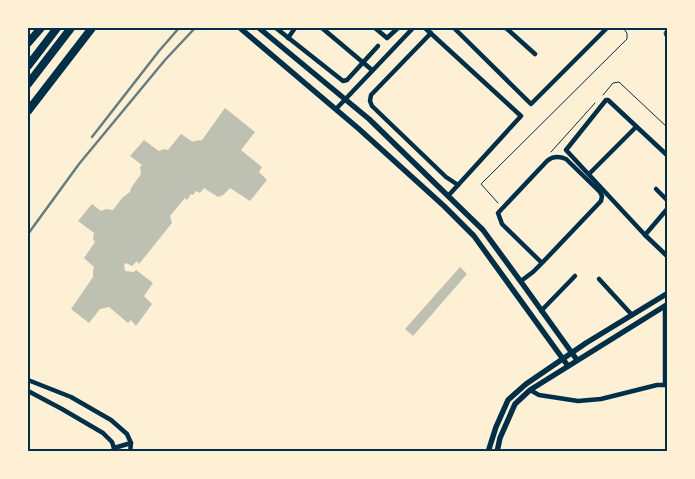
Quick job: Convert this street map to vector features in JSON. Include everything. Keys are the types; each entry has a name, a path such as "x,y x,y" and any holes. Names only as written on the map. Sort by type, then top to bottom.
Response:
{"main road":[{"path":"28,43 41,28"},
{"path":"28,66 58,28"},
{"path":"28,84 71,28"},
{"path":"28,111 92,28"}],"street":[{"path":"240,28 336,109 444,206 474,236 568,366"},
{"path":"259,28 369,120 483,230 577,360"},
{"path":"276,28 343,81 347,80 378,46"},
{"path":"288,38 296,28"},
{"path":"322,28 372,70"},
{"path":"375,28 387,38 398,28"},
{"path":"336,109 413,28"},
{"path":"425,28 521,116 448,196"},
{"path":"454,28 531,104 607,28"},
{"path":"506,28 535,54"},
{"path":"431,33 371,95 370,101 372,106 446,177 458,185"},
{"path":"668,156 608,100 606,100 566,150 645,235 668,256"},
{"path":"589,174 636,126"},
{"path":"521,281 533,272 542,263 601,201 602,196 600,192 562,157 551,158 547,161 498,213 502,224 542,263"},
{"path":"656,189 668,201"},
{"path":"645,235 668,208"},
{"path":"541,311 575,276"},
{"path":"599,279 632,315"},
{"path":"488,452 496,427 508,400 526,384 563,358 668,293"},
{"path":"497,452 500,438 515,404 530,390 666,305"},
{"path":"530,390 539,395 578,401 601,399 656,385 666,385 666,305"},
{"path":"28,380 71,397 111,420 125,431 129,437 131,443 130,452"},
{"path":"28,391 62,408 103,433 112,442 113,450 131,443"}],"path":[{"path":"502,207 481,184 627,38 627,33 623,28"},
{"path":"667,28 664,33 668,44"},
{"path":"601,97 613,83 619,82 668,128"},
{"path":"551,152 594,104"}],"building":[{"path":"225,108 255,132 241,150 262,167 259,172 267,180 250,201 230,188 218,197 204,188 200,193 196,191 193,195 191,194 187,200 185,198 170,216 172,223 139,264 137,261 132,266 126,263 124,265 125,271 134,272 136,270 153,283 144,296 152,304 136,326 131,320 128,323 109,307 100,309 89,323 71,309 93,277 94,267 84,258 95,242 93,239 94,233 78,221 92,204 101,211 106,209 113,210 123,197 130,192 141,174 140,167 142,165 130,156 144,140 159,151 168,150 181,134 193,142 202,140"},
{"path":"460,267 467,274 413,336 405,329"}],"railway":[{"path":"92,137 179,28"},
{"path":"28,234 79,164 165,60 195,28"}]}
